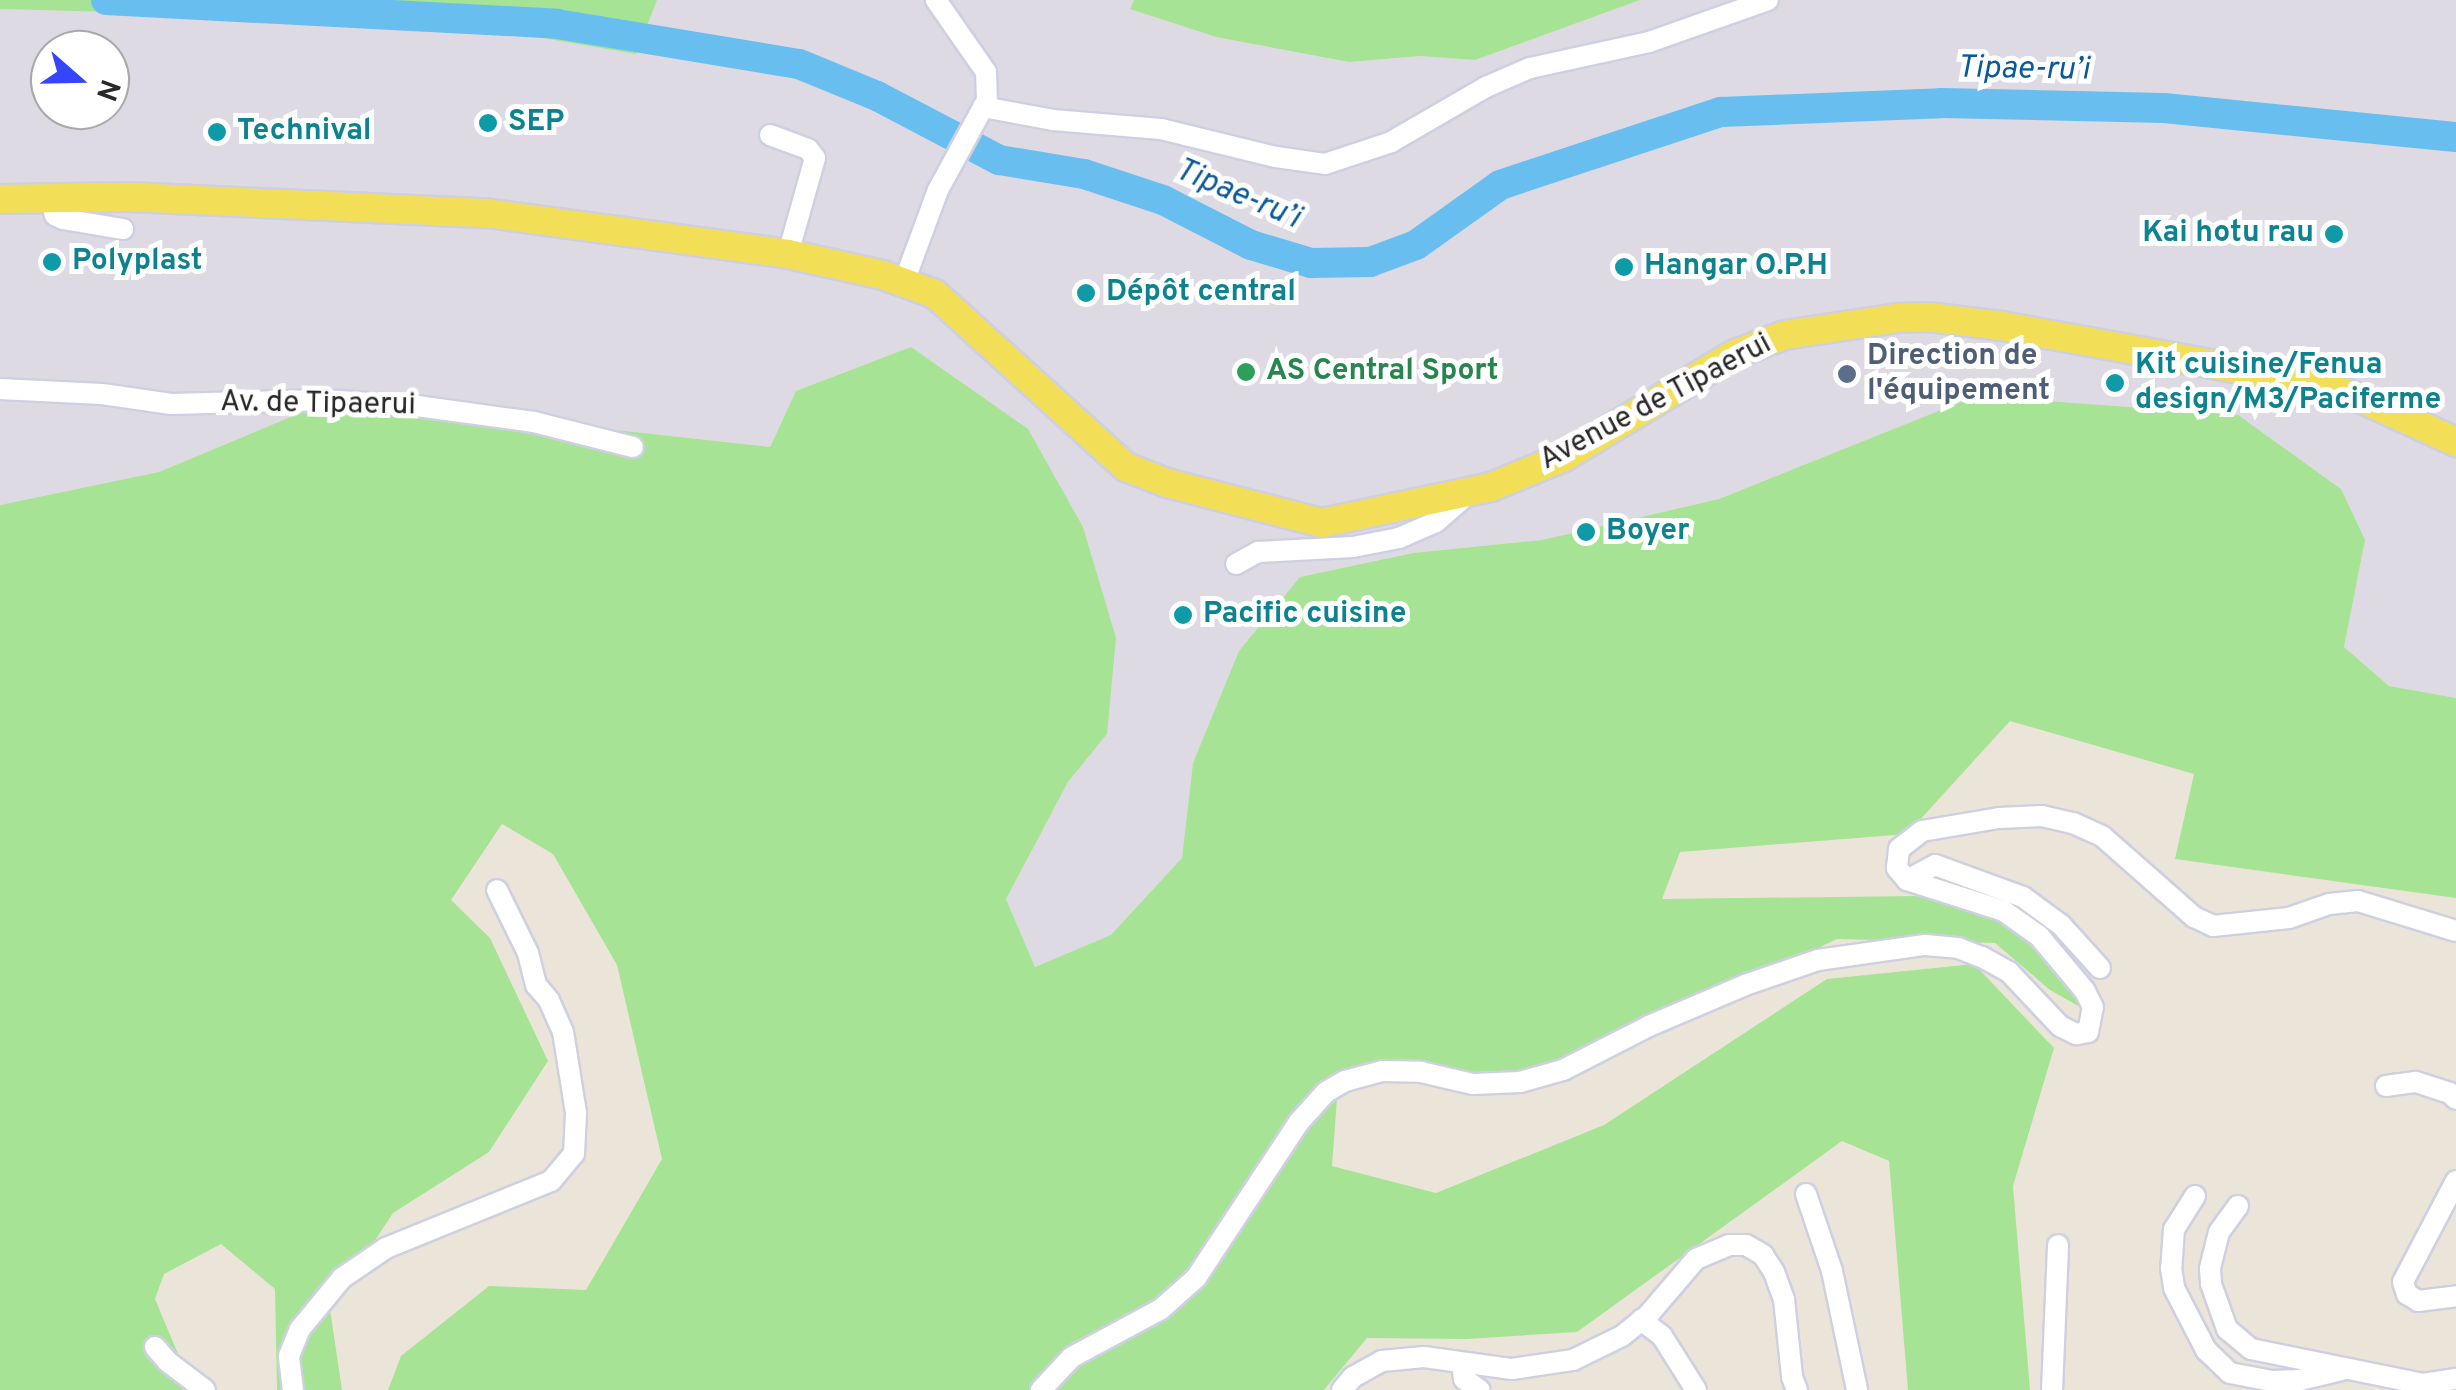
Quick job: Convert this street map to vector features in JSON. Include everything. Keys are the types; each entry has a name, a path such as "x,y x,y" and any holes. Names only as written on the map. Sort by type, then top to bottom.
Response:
{"main road":[{"name":"Avenue de Tipaerui","path":"50,198 486,213 788,254 904,282 935,294 970,321 1115,458 1166,483 1322,523 1467,495 1564,458 1734,354 1784,335 1897,318 1928,317 2002,326 2309,382 2360,398 2456,442"},
{"path":"0,199 50,198"}],"street":[{"path":"904,282 923,225 979,114 986,72 936,0"},
{"path":"979,114 1161,130 1276,157 1325,164 1391,142 1486,87 1530,68 1649,42 1768,0"},
{"path":"770,134 808,148 816,158 788,254"},
{"path":"50,198 55,215 63,220 123,229"},
{"name":"Av. de Tipaerui","path":"0,389 102,394 171,404 323,400 417,406 534,422 632,447"},
{"path":"1236,564 1258,552 1353,547 1400,538 1436,522 1467,495"},
{"path":"1041,1390 1072,1357 1161,1309 1196,1278 1251,1188 1299,1122 1326,1092 1345,1081 1382,1071 1421,1072 1474,1084 1520,1082 1564,1070 1649,1026 1746,984 1818,960 1925,945 1958,948 1982,957 2009,972 2060,1026 2076,1034 2088,1032 2093,1007 2085,991 2039,936 2004,911 1907,880 1897,868 1899,849 1922,831 2042,816 2102,836 2194,917 2213,926 2288,918 2329,904 2358,900 2456,931"},
{"path":"1907,880 1935,865 2023,896 2061,925 2100,968"},
{"path":"293,1390 289,1356 300,1329 342,1278 386,1248 551,1182 574,1154 576,1113 562,1032 549,1000 536,984 528,954 497,890"},
{"path":"2386,1086 2416,1082 2450,1093 2456,1100"},
{"path":"2456,1181 2408,1264 2403,1282 2407,1294 2418,1301 2456,1296"},
{"path":"1806,1194 1832,1271 1857,1390"},
{"path":"2195,1196 2174,1230 2170,1268 2174,1288 2206,1350 2230,1373 2272,1381 2300,1380 2348,1369"},
{"path":"2238,1206 2219,1232 2210,1269 2227,1329 2251,1349 2423,1384 2456,1379"},
{"path":"1342,1390 1352,1378 1382,1361 1424,1357 1512,1369 1544,1368 1599,1349 1642,1320 1696,1259 1719,1247 1746,1245 1762,1255 1784,1298 1792,1377 1797,1390"},
{"path":"2052,1390 2058,1245"},
{"path":"1642,1320 1662,1336 1696,1390"},
{"path":"155,1347 168,1362 206,1390"},
{"path":"1462,1363 1464,1379 1480,1390"}],"shaded area":[{"path":"657,0 1134,0 1131,9 1216,37 1349,62 1420,56 1475,60 1640,0 2456,0 2456,698 2389,686 2344,647 2365,540 1976,396 1719,499 1542,540 1413,553 1300,577 1193,763 1182,858 1112,935 1035,967 1006,899 1068,782 1107,734 796,391 770,447 460,413 312,408 159,472 0,505 0,9 444,21 635,53"}],"green space":[{"path":"0,0 657,0 636,54 444,21 0,9"},
{"path":"1134,0 1640,0 1475,60 1420,56 1349,62 1216,37 1130,9"},
{"path":"911,347 1028,429 1083,527 1116,638 1107,734 1068,782 1006,899 1035,967 1111,935 1182,858 1193,763 1239,651 1300,577 1413,553 1542,540 1719,499 1976,396 2238,415 2341,489 2365,540 2344,647 2389,686 2456,698 2456,898 2175,859 2194,774 2010,721 1907,834 1680,852 1662,899 1916,896 1998,912 2053,952 2087,1011 2050,990 1995,943 1837,939 1609,1047 1481,1084 1364,1073 1338,1085 1332,1166 1436,1193 1604,1125 1827,979 1974,964 2054,1048 2013,1186 2030,1390 1908,1390 1889,1161 1842,1141 1577,1332 1467,1339 1367,1338 1324,1390 388,1390 401,1356 489,1286 586,1290 662,1159 617,965 553,854 502,824 451,900 490,938 548,1061 489,1152 393,1213 330,1309 342,1390 277,1390 275,1289 221,1244 164,1274 155,1299 186,1373 206,1390 0,1390 0,505 159,472 312,408 460,413 770,447 796,391"}],"waterway":[{"name":"Tipae-ru’i","path":"106,0 557,24 799,64 877,96 999,160 1084,174 1163,200 1251,245 1311,263 1370,262 1416,245 1500,185 1721,112 1941,103 2164,108 2456,137"}],"place":[{"name":"SEP","path":"488,123"},
{"name":"Technival","path":"217,132"},
{"name":"Kai hotu rau","path":"2334,234"},
{"name":"Polyplast","path":"52,262"},
{"name":"Hangar O.P.H","path":"1624,267"},
{"name":"Dépôt central","path":"1086,293"},
{"name":"AS Central Sport","path":"1246,372"},
{"name":"Direction de l'équipement","path":"1847,374"},
{"name":"Kit cuisine/Fenua design/M3/Paciferme","path":"2115,383"},
{"name":"Boyer","path":"1586,532"},
{"name":"Pacific cuisine","path":"1183,615"}]}
